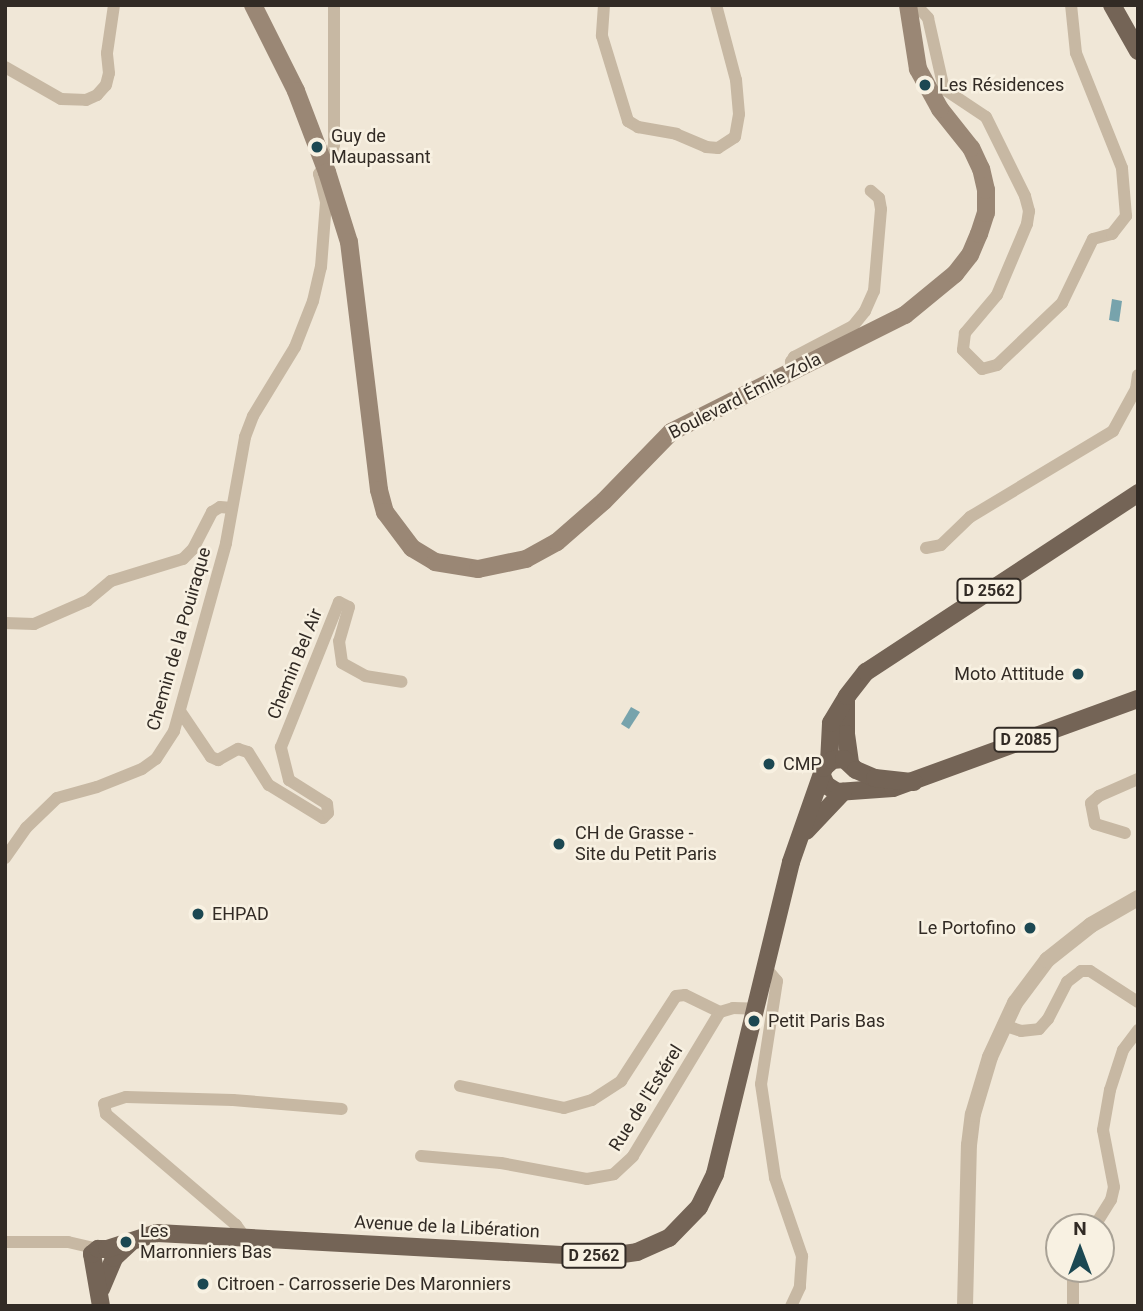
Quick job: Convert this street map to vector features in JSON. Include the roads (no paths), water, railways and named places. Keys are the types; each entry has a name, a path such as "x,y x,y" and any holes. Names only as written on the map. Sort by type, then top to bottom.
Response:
{"main road":[{"name":"Boulevard Émile Zola","path":"253,5 296,91 324,166 351,256 377,478 385,512 412,548 435,562 478,569 526,559 557,542 590,514 671,432 794,369 870,334 923,303 955,274 970,255 986,213 981,169 971,148 928,89 918,69 908,5"},
{"path":"1112,5 1138,51"},
{"name":"D 2562","path":"826,771 831,723 847,696 866,673 1138,493"},
{"path":"847,696 846,734 853,766 856,781 846,791 831,789 826,771 838,758 853,766"},
{"name":"D 2085","path":"846,791 881,789 914,782 1138,699"},
{"name":"D 2085","path":"853,766 884,781 914,782"},
{"name":"Avenue de la Libération","path":"100,1299 102,1259 134,1239 170,1232 602,1257 619,1256 654,1246 680,1230 707,1195 757,1009 797,841 826,771"},
{"name":"Avenue de la Libération","path":"797,841 846,791"}],"street":[{"path":"5,67 61,99 86,100 97,95 106,85 109,74 107,53 114,5"},
{"name":"Chemin de la Pouiraque","path":"5,858 26,828 57,798 110,783 142,769 156,759 174,731 226,543 245,437 253,416 295,347 313,301 321,267 326,202 319,174 330,158 334,145 334,5"},
{"path":"604,5 602,36 628,121 638,127 676,134 706,147 718,148 735,137 740,114 736,79 716,5"},
{"path":"916,5 928,18 944,89 986,117 1029,211 1027,224 997,295 965,333 963,350 982,369 997,365 1062,303 1093,239 1112,234 1126,216 1122,168 1076,53 1071,5"},
{"path":"794,369 791,362 794,357 853,326 865,311 874,290 881,209 879,198 871,191"},
{"path":"926,548 941,545 970,517 1113,431 1136,389 1138,375"},
{"path":"5,623 34,624 87,601 111,580 143,568 183,559 193,549 212,512 220,507 232,508"},
{"name":"Chemin Bel Air","path":"180,711 211,757 218,760 238,749 248,752 269,785 323,818 328,813 327,804 289,780 281,747 339,602 349,607 340,641 342,663 365,676 402,682"},
{"path":"1125,833 1095,824 1091,803 1099,796 1138,779"},
{"path":"965,1306 966,1176 973,1114 985,1070 1003,1026 1029,982 1047,960 1091,925 1138,898"},
{"path":"766,968 777,981 761,1084 775,1178 797,1236 803,1269 800,1287 791,1306"},
{"path":"1003,1026 1021,1031 1039,1029 1048,1019 1067,982 1081,971 1090,971 1138,1002"},
{"path":"460,1086 564,1108 592,1100 621,1081 669,1002 676,996 685,995 720,1012 733,1008 757,1009"},
{"name":"Rue de l'Estérel","path":"421,1156 501,1163 587,1179 614,1174 634,1156 720,1012"},
{"path":"1103,1213 1111,1200 1114,1187 1103,1130 1110,1090 1123,1050 1138,1030"},
{"path":"244,1237 236,1225 106,1114 104,1104 127,1097 233,1100 342,1109"},
{"path":"5,1242 40,1241 77,1245 102,1259"},
{"path":"1073,1283 1073,1306"}],"water":[{"path":"1112,299 1122,301 1119,322 1109,320"},
{"path":"631,707 640,712 629,729 621,724"}],"place":[{"name":"Les Résidences","path":"925,85"},
{"name":"Guy de Maupassant","path":"317,147"},
{"name":"Moto Attitude","path":"1078,674"},
{"name":"CMP","path":"769,764"},
{"name":"CH de Grasse - Site du Petit Paris","path":"559,844"},
{"name":"EHPAD","path":"198,914"},
{"name":"Le Portofino","path":"1030,928"},
{"name":"Petit Paris Bas","path":"754,1021"},
{"name":"Les Marronniers Bas","path":"126,1242"},
{"name":"Citroen - Carrosserie Des Maronniers","path":"203,1284"}]}
